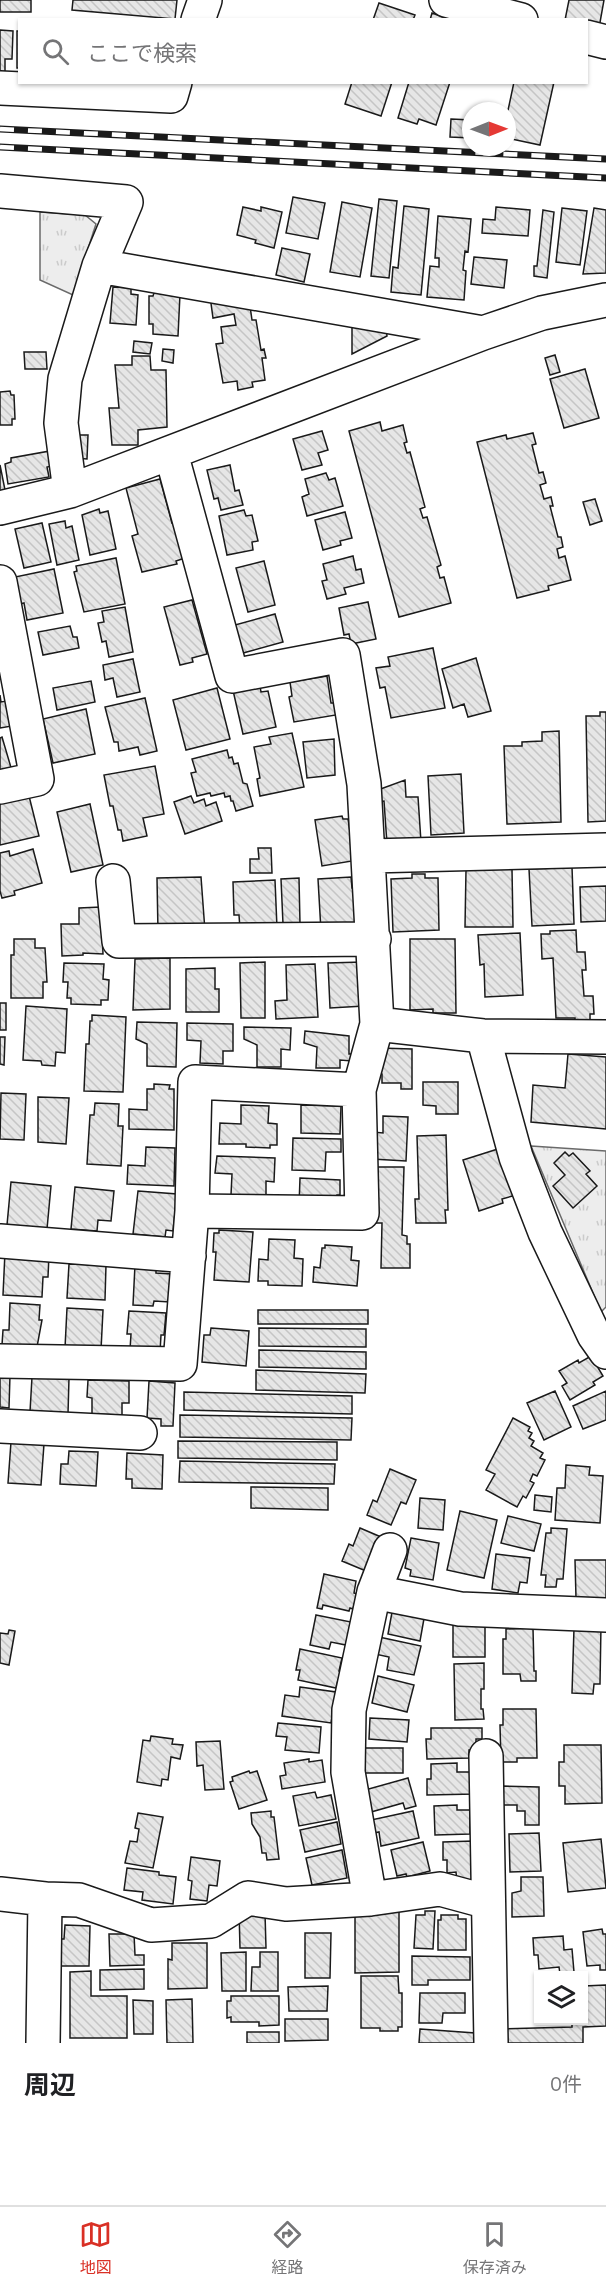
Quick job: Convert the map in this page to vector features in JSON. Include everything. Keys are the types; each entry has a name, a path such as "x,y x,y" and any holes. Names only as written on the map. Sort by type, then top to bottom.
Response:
{"street":[{"path":"199,18 205,0"},
{"path":"446,0 514,18"},
{"path":"588,38 606,42"},
{"path":"0,88 171,96 174,84"},
{"path":"0,191 126,202 99,266 65,379 61,423 70,491"},
{"path":"99,266 483,333"},
{"path":"0,508 70,491 483,333 542,313 606,300"},
{"path":"171,453 232,676 343,655 364,784 370,856 377,1024 359,1089 362,1213 192,1211"},
{"path":"0,582 37,779 0,787"},
{"path":"370,856 606,850"},
{"path":"113,881 119,941 374,939"},
{"path":"377,1024 483,1036 606,1037"},
{"path":"483,1036 516,1156 545,1232 594,1335 606,1352"},
{"path":"0,1361 180,1364 192,1211 195,1082 359,1089"},
{"path":"0,1241 189,1256"},
{"path":"0,1426 140,1433"},
{"path":"370,1899 348,1772 349,1710 374,1592 390,1550"},
{"path":"374,1592 460,1609 606,1615"},
{"path":"486,1756 490,2043"},
{"path":"0,1894 79,1900 151,1925 211,1922 248,1898 286,1904 370,1899 440,1889 488,1902"},
{"path":"43,2043 45,1899"}],"green space":[{"path":"40,212 85,215 96,224 73,295 40,280"},
{"path":"531,1146 606,1151 606,1307 601,1312"}],"building":[{"path":"0,0 31,0 31,12 0,12"},
{"path":"73,0 177,0 175,18 72,10"},
{"path":"569,0 604,0 599,28 588,25 588,18 565,18"},
{"path":"379,3 415,15 414,18 374,18"},
{"path":"432,13 446,18 431,18"},
{"path":"0,30 13,31 12,59 5,59 5,77 0,77"},
{"path":"17,31 18,31 18,68"},
{"path":"351,84 391,84 381,116 345,104"},
{"path":"408,84 449,84 436,125 419,119 417,124 398,118"},
{"path":"514,84 554,84 540,145 516,140 516,102 510,102"},
{"path":"451,119 462,120 462,138 450,137"},
{"path":"293,197 325,203 318,239 286,233"},
{"path":"379,199 397,201 389,278 371,276"},
{"path":"342,202 372,208 360,277 330,272"},
{"path":"404,206 429,209 421,295 391,292 393,267 398,268"},
{"path":"243,207 261,211 261,207 282,212 274,248 237,235"},
{"path":"496,207 530,210 528,236 482,233 483,219 495,220"},
{"path":"562,208 587,211 580,265 556,262"},
{"path":"594,208 606,210 606,273 583,274"},
{"path":"543,210 554,212 547,278 534,276"},
{"path":"438,216 471,219 468,252 465,251 463,270 466,271 464,300 427,297 430,266 439,267 439,258 435,258"},
{"path":"282,248 310,254 304,282 276,275"},
{"path":"474,257 507,260 504,288 471,284"},
{"path":"113,287 131,288 131,294 138,295 136,325 110,323"},
{"path":"154,293 180,294 178,336 153,334 153,324 149,324 149,296 153,296"},
{"path":"210,296 249,299 252,320 256,320 261,350 264,349 266,358 262,358 265,380 252,382 253,387 238,390 237,381 223,383 216,344 223,343 221,327 236,325 234,314 213,318"},
{"path":"352,320 386,327 387,336 352,354"},
{"path":"134,341 152,343 150,354 133,352"},
{"path":"163,349 174,350 173,363 162,361"},
{"path":"24,352 46,352 47,369 25,369"},
{"path":"555,355 560,372 550,375 545,358"},
{"path":"132,356 150,356 151,370 166,370 167,427 138,430 138,445 112,445 109,408 119,408 115,365 132,365"},
{"path":"585,369 599,418 564,428 550,379"},
{"path":"10,391 11,395 14,395 15,419 12,419 12,425 0,425 0,392"},
{"path":"380,422 382,431 403,425 407,442 404,443 407,453 410,452 425,507 420,509 423,518 427,517 441,565 437,567 440,578 444,577 451,603 399,617 349,431"},
{"path":"322,431 328,450 318,453 322,465 302,470 293,439"},
{"path":"533,433 536,444 532,445 539,473 543,472 546,483 540,485 544,499 551,497 553,506 550,506 563,547 557,549 559,558 565,556 571,580 548,586 549,590 517,598 477,442 506,435 507,439"},
{"path":"75,435 88,435 87,459 74,458"},
{"path":"50,451 52,466 47,467 49,477 8,484 5,464 11,462 11,458"},
{"path":"0,465 5,490 0,491"},
{"path":"230,465 235,491 239,490 243,505 221,510 218,498 214,499 207,470"},
{"path":"326,473 329,480 335,478 343,506 307,516 302,497 309,494 305,479"},
{"path":"160,479 172,523 176,522 185,558 176,561 177,564 142,572 132,536 138,534 126,488"},
{"path":"595,499 602,521 590,525 583,502"},
{"path":"99,509 100,513 108,511 116,549 90,555 82,515"},
{"path":"244,510 246,516 252,515 258,541 252,542 253,550 227,555 219,516"},
{"path":"345,512 352,538 340,541 341,545 323,550 315,520"},
{"path":"65,521 66,528 72,526 79,560 57,565 49,524"},
{"path":"42,523 51,562 24,568 15,529"},
{"path":"353,556 356,570 361,569 364,583 344,588 346,594 327,599 322,581 327,580 323,564"},
{"path":"116,558 125,604 84,612 74,572 77,571 76,566"},
{"path":"264,561 275,605 248,612 236,568"},
{"path":"54,569 63,613 27,620 24,603 20,604 15,577"},
{"path":"192,600 207,654 192,658 193,662 180,665 164,607"},
{"path":"368,602 376,639 351,644 349,634 344,635 339,608"},
{"path":"125,607 133,652 109,657 106,641 102,642 98,623 104,622 102,611"},
{"path":"275,614 283,642 243,653 235,625"},
{"path":"70,626 73,637 77,637 79,648 43,655 38,632"},
{"path":"433,648 445,708 391,718 385,687 380,688 376,668 390,666 388,657"},
{"path":"476,658 491,711 468,717 464,704 453,708 442,669"},
{"path":"133,659 140,692 117,697 113,678 105,680 103,665"},
{"path":"327,676 331,703 334,703 336,715 294,722 289,697 292,696 290,682"},
{"path":"91,681 95,702 57,710 53,688"},
{"path":"259,681 261,692 268,691 276,727 243,734 232,686"},
{"path":"217,688 230,739 186,750 173,700"},
{"path":"0,695 1,702 7,701 12,726 0,728"},
{"path":"145,698 157,751 140,755 138,747 119,751 118,742 114,742 105,707"},
{"path":"86,709 95,754 53,763 43,719"},
{"path":"600,712 606,712 606,821 588,822 586,716 600,716"},
{"path":"559,731 561,822 507,824 504,746 522,746 522,742 542,741 542,732"},
{"path":"292,733 304,787 260,796 257,779 260,778 254,747 271,744 269,737"},
{"path":"2,737 12,771 0,775 0,738"},
{"path":"334,739 335,775 307,778 303,742"},
{"path":"227,750 234,764 238,763 243,783 247,784 253,806 236,811 230,796 225,797 224,793 197,796 191,773 196,772 192,759"},
{"path":"155,766 164,814 143,818 147,836 123,841 113,806 110,806 104,775"},
{"path":"461,774 464,833 431,835 428,776"},
{"path":"405,780 406,797 418,797 421,842 387,844 384,801 376,802 375,791"},
{"path":"29,796 39,836 0,845 0,803"},
{"path":"191,796 194,803 204,799 206,806 216,802 222,821 185,834 174,802"},
{"path":"90,804 103,865 71,872 57,812"},
{"path":"342,816 343,819 348,819 354,858 351,859 352,861 322,866 315,820"},
{"path":"258,848 271,848 272,873 250,873 250,859 259,859"},
{"path":"33,849 42,883 14,891 15,895 2,898 0,853 9,851 10,856"},
{"path":"557,866 572,867 574,924 532,926 529,869 557,868"},
{"path":"512,869 513,927 465,927 466,870"},
{"path":"412,874 425,874 425,878 438,878 439,930 393,932 391,879 412,878"},
{"path":"201,877 205,931 158,932 157,878"},
{"path":"351,877 352,888 358,888 359,929 321,931 318,879"},
{"path":"299,878 300,924 283,924 281,879"},
{"path":"275,880 277,928 240,929 239,915 234,915 233,882"},
{"path":"606,886 606,921 581,922 580,887"},
{"path":"101,907 103,954 83,953 83,955 62,956 61,924 79,924 79,908"},
{"path":"576,930 577,952 585,952 586,970 582,970 584,996 593,996 594,1014 590,1014 590,1024 575,1024 575,1018 556,1018 553,958 542,959 541,934 550,934 550,931"},
{"path":"520,933 523,995 485,997 484,964 480,965 478,935"},
{"path":"14,939 35,939 35,948 45,948 47,982 43,982 43,998 11,998 11,955 14,955"},
{"path":"410,939 455,939 456,1013 433,1013 433,1009 410,1010"},
{"path":"170,958 170,1009 133,1010 135,959"},
{"path":"265,962 265,1018 241,1018 240,963"},
{"path":"362,962 364,1006 330,1008 328,963"},
{"path":"64,963 104,964 103,979 109,980 108,1000 101,1000 101,1005 71,1004 71,998 67,998 68,982 63,982"},
{"path":"315,964 318,1017 276,1019 275,1001 287,1000 286,965"},
{"path":"215,968 215,989 219,989 219,1012 186,1012 186,969"},
{"path":"0,1003 6,1003 6,1030 0,1030"},
{"path":"26,1006 67,1009 65,1053 56,1052 55,1066 42,1065 41,1061 23,1060"},
{"path":"92,1015 126,1017 123,1092 84,1091 86,1044 89,1044"},
{"path":"137,1022 177,1023 176,1067 147,1066 147,1044 136,1039"},
{"path":"187,1023 233,1024 233,1051 223,1051 223,1064 200,1063 201,1041 187,1040"},
{"path":"244,1027 291,1028 290,1050 281,1049 281,1067 257,1067 257,1045 244,1039"},
{"path":"305,1031 349,1036 349,1054 352,1054 352,1061 340,1060 340,1068 316,1068 317,1047 304,1043"},
{"path":"0,1037 5,1037 4,1065 0,1064"},
{"path":"379,1048 412,1049 412,1089 401,1089 401,1083 382,1083 382,1074 379,1073"},
{"path":"568,1054 606,1057 606,1129 531,1122 533,1085 565,1088"},
{"path":"423,1082 458,1082 458,1114 436,1114 436,1106 423,1105"},
{"path":"154,1084 170,1085 169,1089 174,1089 174,1130 129,1129 129,1109 147,1110 147,1089 154,1089"},
{"path":"1,1093 26,1094 24,1140 0,1139"},
{"path":"38,1097 69,1098 66,1144 38,1142"},
{"path":"95,1103 119,1104 118,1126 123,1126 121,1166 87,1164 90,1115 94,1115"},
{"path":"241,1105 269,1106 268,1123 277,1124 277,1145 270,1145 270,1148 246,1147 246,1144 219,1144 220,1123 241,1124"},
{"path":"301,1105 341,1106 340,1134 301,1133"},
{"path":"383,1116 408,1117 406,1161 372,1159 373,1132 383,1133"},
{"path":"446,1135 448,1210 445,1210 446,1223 416,1223 415,1199 419,1199 417,1136"},
{"path":"293,1138 341,1139 341,1152 326,1152 325,1171 292,1170"},
{"path":"146,1147 175,1148 174,1186 127,1184 128,1165 145,1166"},
{"path":"501,1148 516,1195 502,1199 503,1203 479,1211 463,1160"},
{"path":"565,1152 569,1156 573,1153 590,1171 586,1174 597,1186 573,1208 553,1186 565,1175 554,1163"},
{"path":"217,1156 275,1158 274,1182 266,1181 266,1196 231,1195 232,1174 215,1173"},
{"path":"373,1167 404,1167 402,1235 407,1236 407,1244 410,1244 410,1268 381,1268 382,1223 372,1223"},
{"path":"300,1178 340,1180 337,1207 299,1206"},
{"path":"11,1182 51,1186 47,1229 7,1225"},
{"path":"75,1187 114,1191 111,1221 98,1220 97,1231 71,1229"},
{"path":"138,1191 177,1194 173,1231 166,1230 165,1237 133,1234"},
{"path":"219,1230 253,1232 249,1282 214,1280 216,1252 213,1252 214,1233 219,1233"},
{"path":"269,1239 295,1240 294,1258 303,1259 302,1286 268,1285 268,1281 258,1281 259,1259 268,1260"},
{"path":"325,1245 352,1247 351,1260 359,1261 357,1286 313,1282 314,1267 320,1268 322,1248 325,1248"},
{"path":"5,1252 49,1255 48,1277 43,1277 42,1297 3,1295"},
{"path":"69,1264 106,1265 105,1300 67,1298"},
{"path":"135,1265 156,1266 156,1273 172,1274 170,1302 154,1301 153,1306 133,1305"},
{"path":"10,1303 40,1305 39,1320 42,1320 37,1347 2,1345 3,1330 9,1330"},
{"path":"67,1308 103,1310 101,1350 65,1348"},
{"path":"258,1310 368,1310 368,1324 258,1324"},
{"path":"129,1311 166,1313 160,1352 130,1350 131,1334 127,1334"},
{"path":"211,1328 249,1331 246,1366 202,1362 204,1335 210,1335"},
{"path":"259,1328 366,1329 366,1347 259,1346"},
{"path":"259,1350 366,1352 366,1369 259,1367"},
{"path":"591,1356 603,1376 593,1382 595,1385 570,1400 562,1386 567,1383 559,1371 578,1360 579,1363"},
{"path":"256,1370 366,1374 365,1393 256,1390"},
{"path":"0,1375 10,1375 9,1408 0,1407"},
{"path":"32,1377 69,1378 68,1414 30,1412"},
{"path":"88,1380 129,1381 129,1403 122,1403 122,1415 92,1414 92,1398 87,1397"},
{"path":"149,1381 175,1383 173,1426 161,1426 161,1419 147,1418"},
{"path":"555,1391 571,1427 544,1440 527,1403"},
{"path":"606,1391 606,1420 583,1429 573,1406"},
{"path":"184,1392 352,1396 352,1414 184,1410"},
{"path":"180,1415 352,1418 351,1440 180,1437"},
{"path":"513,1418 530,1427 528,1431 532,1433 529,1438 534,1441 531,1446 543,1453 540,1458 545,1460 537,1476 533,1474 530,1481 534,1483 526,1498 523,1496 517,1507 486,1490 495,1474 486,1470"},
{"path":"178,1441 337,1442 337,1460 178,1458"},
{"path":"11,1442 44,1444 41,1485 8,1483"},
{"path":"69,1451 98,1452 96,1486 60,1484 61,1464 68,1464"},
{"path":"127,1453 163,1455 162,1489 132,1488 132,1479 126,1479"},
{"path":"180,1461 335,1464 334,1484 179,1482"},
{"path":"566,1465 590,1467 589,1475 603,1476 600,1523 555,1520 557,1488 565,1488"},
{"path":"390,1469 416,1480 406,1504 401,1502 391,1525 367,1515 373,1500 377,1502"},
{"path":"251,1487 328,1488 328,1510 251,1508"},
{"path":"535,1495 552,1497 551,1512 534,1510"},
{"path":"420,1498 445,1500 443,1530 418,1528"},
{"path":"460,1511 497,1520 484,1578 447,1570"},
{"path":"508,1516 541,1524 534,1551 501,1543"},
{"path":"360,1528 381,1537 366,1571 342,1561 349,1544 353,1546"},
{"path":"551,1528 567,1529 563,1579 557,1579 556,1587 545,1587 546,1575 541,1575 546,1533 551,1533"},
{"path":"411,1538 439,1543 433,1580 410,1576 411,1570 405,1568"},
{"path":"496,1554 530,1558 527,1583 520,1582 518,1593 492,1589"},
{"path":"575,1560 606,1560 606,1598 576,1598"},
{"path":"324,1574 356,1581 354,1593 357,1594 353,1609 350,1608 349,1611 323,1605 322,1609 317,1608"},
{"path":"393,1607 425,1613 420,1641 388,1634"},
{"path":"316,1615 351,1622 346,1645 331,1642 329,1649 310,1645"},
{"path":"485,1618 485,1657 453,1657 453,1619"},
{"path":"601,1625 600,1684 594,1684 593,1694 572,1693 574,1628"},
{"path":"533,1628 536,1681 521,1681 520,1674 503,1674 503,1639 506,1639 506,1629"},
{"path":"9,1630 15,1631 9,1665 0,1663 0,1633 8,1634"},
{"path":"379,1637 421,1646 414,1675 387,1670 389,1657 375,1654"},
{"path":"300,1649 342,1658 339,1671 343,1672 336,1688 298,1680 300,1670 296,1670"},
{"path":"484,1663 481,1709 483,1709 484,1719 455,1720 454,1664"},
{"path":"378,1676 414,1685 407,1712 372,1703"},
{"path":"300,1687 336,1692 331,1723 282,1716 285,1695 299,1697"},
{"path":"503,1709 536,1709 537,1758 517,1758 517,1762 501,1762 500,1725 503,1725"},
{"path":"370,1718 409,1720 407,1742 369,1739"},
{"path":"278,1723 321,1727 319,1753 285,1750 287,1737 276,1736"},
{"path":"431,1728 482,1728 482,1739 476,1739 476,1750 469,1750 469,1758 427,1759 426,1739 431,1739"},
{"path":"151,1736 173,1739 172,1744 183,1745 180,1759 171,1757 168,1780 162,1779 161,1786 137,1782 143,1740 150,1741"},
{"path":"220,1741 224,1789 205,1790 203,1765 197,1766 196,1742"},
{"path":"564,1745 601,1745 602,1803 565,1804 565,1786 559,1786 559,1762 564,1762"},
{"path":"362,1748 403,1748 403,1773 362,1773"},
{"path":"309,1759 309,1762 322,1760 325,1782 282,1789 280,1776 286,1775 284,1763"},
{"path":"457,1763 457,1772 475,1772 475,1794 427,1795 427,1779 431,1779 431,1764"},
{"path":"249,1771 250,1773 257,1771 267,1800 239,1809 230,1782 233,1781 232,1777"},
{"path":"408,1778 416,1806 405,1809 403,1803 371,1812 365,1790"},
{"path":"503,1786 539,1787 539,1825 525,1825 525,1811 517,1811 517,1805 502,1805"},
{"path":"315,1792 317,1798 331,1795 336,1819 299,1826 293,1796"},
{"path":"457,1805 457,1810 470,1810 470,1834 435,1835 434,1806"},
{"path":"271,1811 271,1817 274,1817 279,1859 267,1860 266,1853 262,1853 260,1837 252,1824 251,1813"},
{"path":"413,1811 419,1838 381,1846 379,1832 374,1833 371,1820"},
{"path":"138,1813 163,1817 153,1868 125,1863 130,1841 137,1842 139,1829 135,1828"},
{"path":"337,1822 341,1844 305,1852 300,1830"},
{"path":"539,1833 541,1871 510,1872 509,1834"},
{"path":"601,1839 606,1888 568,1892 563,1843"},
{"path":"473,1841 474,1881 457,1882 456,1872 447,1873 447,1860 443,1860 443,1842"},
{"path":"423,1842 430,1871 407,1877 406,1874 397,1876 391,1850"},
{"path":"342,1850 347,1878 312,1885 306,1858"},
{"path":"191,1857 220,1861 217,1886 209,1885 207,1901 190,1899 192,1881 188,1880"},
{"path":"127,1868 159,1872 159,1875 176,1877 173,1904 142,1900 143,1892 124,1890"},
{"path":"521,1877 543,1877 544,1916 512,1917 512,1893 521,1891"},
{"path":"399,1906 399,1972 355,1973 355,1909"},
{"path":"239,1910 265,1913 266,1948 240,1948"},
{"path":"425,1911 435,1911 433,1949 414,1948 416,1915 425,1915"},
{"path":"441,1915 458,1915 458,1919 466,1919 466,1950 438,1950 438,1920 441,1920"},
{"path":"65,1925 90,1926 89,1966 60,1966 60,1939 64,1939"},
{"path":"602,1929 603,1934 606,1934 606,1970 600,1970 600,1965 587,1966 583,1932"},
{"path":"305,1933 331,1933 330,1978 305,1978"},
{"path":"109,1934 134,1934 135,1955 144,1955 144,1965 110,1966"},
{"path":"563,1936 564,1950 572,1949 574,1971 560,1971 559,1967 539,1969 538,1955 534,1955 533,1938"},
{"path":"172,1943 207,1943 207,1988 168,1989 168,1959 172,1960"},
{"path":"246,1952 246,1991 222,1991 221,1953"},
{"path":"260,1952 278,1952 278,1991 251,1991 252,1967 260,1967"},
{"path":"412,1956 470,1957 470,1980 428,1980 428,1985 412,1985"},
{"path":"144,1969 144,1989 100,1990 100,1970"},
{"path":"91,1971 91,1996 127,1996 127,2038 70,2038 70,1972"},
{"path":"361,1976 398,1976 399,1993 402,1993 402,2027 398,2027 398,2031 361,2028"},
{"path":"606,1985 606,2026 583,2027 583,2043 503,2043 503,2029 588,2025 588,1986"},
{"path":"328,1986 327,2011 289,2011 288,1987"},
{"path":"420,1993 465,1993 465,2013 443,2013 442,2023 419,2023"},
{"path":"231,1996 279,1996 279,2025 259,2026 259,2022 231,2022 231,2017 227,2018 227,2001 231,2001"},
{"path":"192,1999 193,2043 167,2043 166,2000"},
{"path":"133,2000 153,2001 153,2034 134,2034"},
{"path":"285,2019 328,2019 328,2040 285,2041"},
{"path":"420,2029 475,2033 474,2043 419,2043"},
{"path":"247,2032 279,2032 279,2043 247,2043"}],"railway":[{"path":"0,129 606,159"},
{"path":"0,147 606,178"}]}
